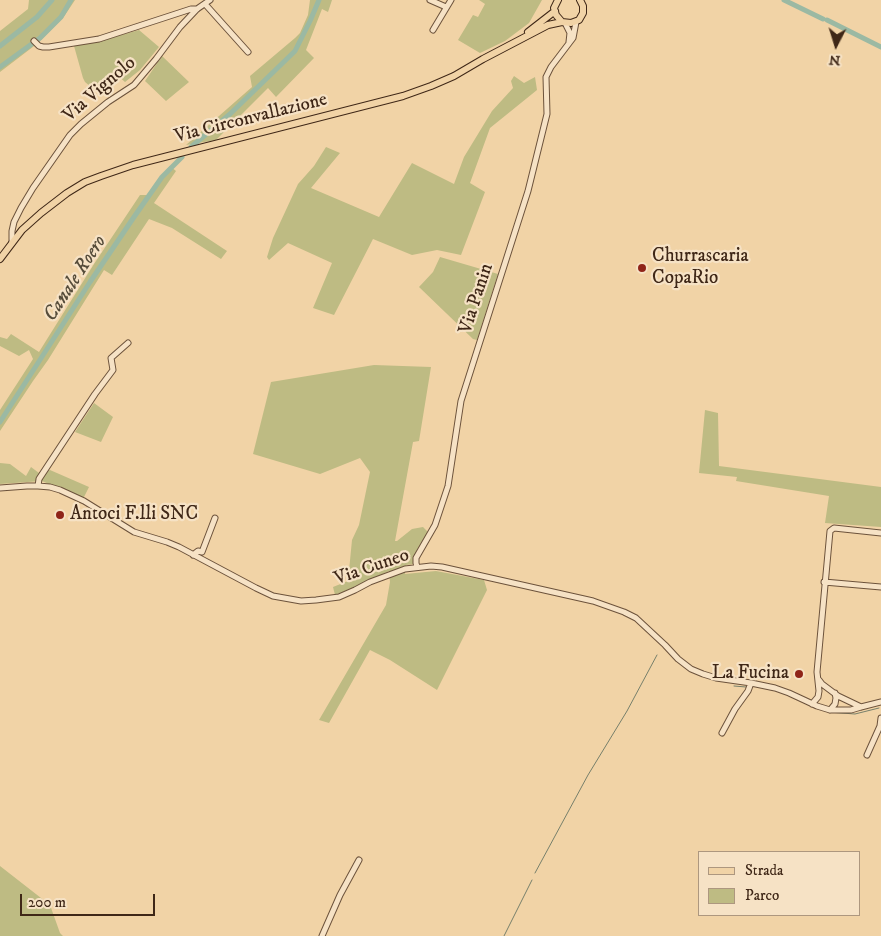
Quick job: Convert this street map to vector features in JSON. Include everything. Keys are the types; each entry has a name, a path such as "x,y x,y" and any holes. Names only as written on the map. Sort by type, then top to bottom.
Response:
{"main road":[{"path":"576,22 583,13 582,1"},
{"path":"555,4 558,19 564,22"},
{"name":"Via Circonvallazione","path":"510,45 555,4"},
{"name":"Via Circonvallazione","path":"12,243 29,223 55,201 85,182 133,165 403,96 454,76 548,25 576,22"},
{"name":"Via Vignolo","path":"0,259 12,243"}],"street":[{"name":"Via Vignolo","path":"12,243 14,222 21,208 67,139 81,124 108,102 134,85 151,66 180,27 210,0"},
{"path":"430,0 446,8"},
{"path":"433,30 451,0"},
{"path":"205,4 248,52"},
{"path":"35,42 49,48 99,39 191,9 197,10"},
{"path":"564,22 570,33 569,42"},
{"name":"Via Panin","path":"417,567 416,558 435,524 448,486 461,401 530,184 548,114 546,77 573,38 576,22"},
{"path":"38,486 39,480 95,394 113,370 111,358 128,343"},
{"name":"Via Cuneo","path":"0,488 50,487 77,498 134,532 167,542 273,596 301,601 339,597 405,569 437,566 593,601 624,612 636,618 691,669 702,674 775,688 830,710 852,710 881,702"},
{"path":"203,560 204,555 202,552 215,518"},
{"path":"812,704 818,697 817,672 830,531 834,528 881,533"},
{"path":"193,555 198,551 202,552"},
{"path":"824,582 881,587"},
{"path":"818,678 822,684 833,692 861,707"},
{"path":"722,732 751,683"},
{"path":"818,694 833,692"},
{"path":"830,710 835,704 836,698 833,692"},
{"path":"867,755 880,726 881,718"},
{"path":"322,936 340,895 359,860"}],"green space":[{"path":"29,0 75,0 63,18 38,43 0,72 0,31 28,9"},
{"path":"310,0 332,0 328,12 322,9 306,50 314,58 276,97 268,88 216,140 186,145 252,87 250,76 300,33 308,15"},
{"path":"479,0 542,0 529,23 505,41 480,53 458,40 473,15 478,17 485,4"},
{"path":"139,30 159,47 140,70 125,82 115,73 106,82 105,89 97,92 85,82 74,46"},
{"path":"162,56 189,82 166,101 145,81"},
{"path":"514,76 524,83 535,77 537,90 490,128 470,183 485,192 461,255 437,250 412,255 373,239 334,315 313,308 332,263 288,243 269,260 267,257 273,238 298,184 314,166 326,147 340,153 311,188 379,217 412,163 454,184 464,157 492,111 513,88 511,81"},
{"path":"170,166 176,171 154,203 227,251 221,259 172,228 149,219 112,275 104,270 48,360 0,431 0,410 33,359 29,350 19,356 0,346 0,337 7,339 11,334 39,352 140,195 148,195"},
{"path":"440,257 498,274 477,340 473,339 419,287 433,272"},
{"path":"374,365 431,367 419,441 413,442 395,541 412,529 423,527 428,532 418,548 413,564 406,565 405,574 436,571 484,580 487,590 437,690 390,660 370,650 329,723 319,720 386,605 390,582 389,571 335,595 333,587 348,581 352,540 359,525 370,472 360,458 320,474 253,454 271,382"},
{"path":"94,403 113,417 101,442 75,432"},
{"path":"705,410 718,413 719,466 881,487 881,527 825,523 829,496 736,481 737,477 699,473"},
{"path":"0,463 10,464 26,476 31,467 39,473 50,470 89,487 83,499 42,481 0,484"},
{"path":"0,866 50,905 60,933 63,936 0,936"}],"waterway":[{"path":"0,46 37,17 52,0"},
{"path":"0,67 40,38 61,17 71,0"},
{"name":"Canale Roero","path":"191,147 230,114 295,51 319,0"},
{"path":"784,0 823,19"},
{"path":"827,20 881,47"},
{"name":"Canale Roero","path":"0,422 134,217 162,177 182,157"},
{"path":"535,873 588,775 627,711 657,655"},
{"path":"734,686 746,687"},
{"path":"828,712 855,714 879,708"},
{"path":"504,936 532,880"}],"place":[{"name":"Churrascaria CopaRio","path":"642,268"},
{"name":"Antoci F.lli SNC","path":"60,515"},
{"name":"La Fucina","path":"799,674"}]}
